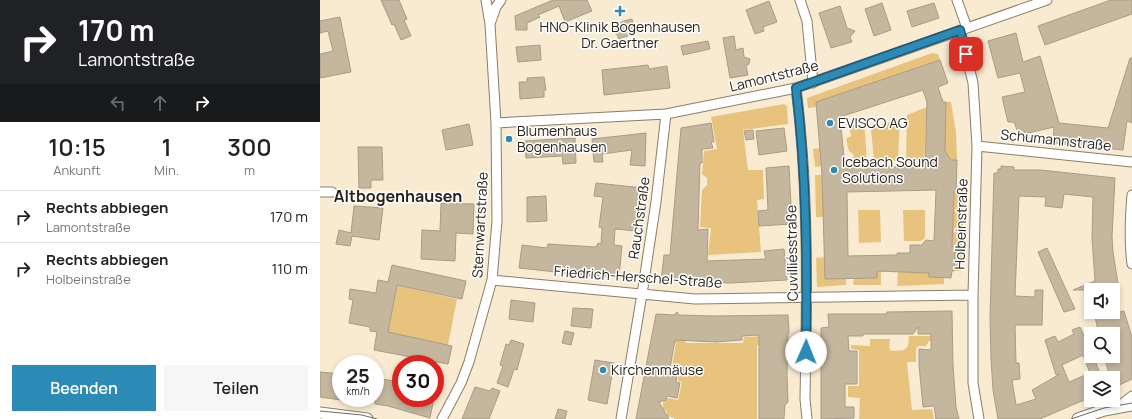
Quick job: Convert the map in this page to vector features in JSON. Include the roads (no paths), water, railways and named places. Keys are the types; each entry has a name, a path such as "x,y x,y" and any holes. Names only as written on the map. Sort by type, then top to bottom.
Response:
{"street":[{"name":"Sternwartstraße","path":"442,419 461,383 469,362 492,280 497,221 496,123 490,24 486,0"},
{"name":"Sternwartstraße","path":"490,24 496,7 501,0"},
{"path":"800,0 807,21 812,82"},
{"name":"Holbeinstraße","path":"957,0 964,29 973,83 977,146 973,295 973,383 979,419"},
{"name":"Lamontstraße","path":"496,123 666,114 796,88 1047,0"},
{"name":"Cuvilliésstraße","path":"796,88 802,135 806,220 807,297 805,399 807,419"},
{"name":"Rauchstraße","path":"620,419 642,294 656,202 666,114"},
{"name":"Schumannstraße","path":"977,146 1132,162"},
{"path":"320,192 332,192"},
{"path":"1132,195 1130,228 1132,264"},
{"name":"Friedrich-Herschel-Straße","path":"492,280 695,299 973,295"},
{"path":"1120,405 1132,396"},
{"path":"1120,407 1132,405"},
{"path":"1078,419 1118,407"},
{"path":"320,413 367,419"}],"tram line":[{"path":"1071,419 1104,408 1132,403"},
{"path":"320,411 362,415 377,419"}],"place":[{"name":"HNO-Klinik Bogenhausen Dr. Gaertner","path":"620,11"},
{"name":"EVISCO AG","path":"830,123"},
{"name":"Blumenhaus Bogenhausen","path":"509,139"},
{"name":"Icebach Sound Solutions","path":"834,170"},
{"name":"Kirchenmäuse","path":"603,370"}],"district":[{"name":"Altbogenhausen","path":"398,196"}]}
